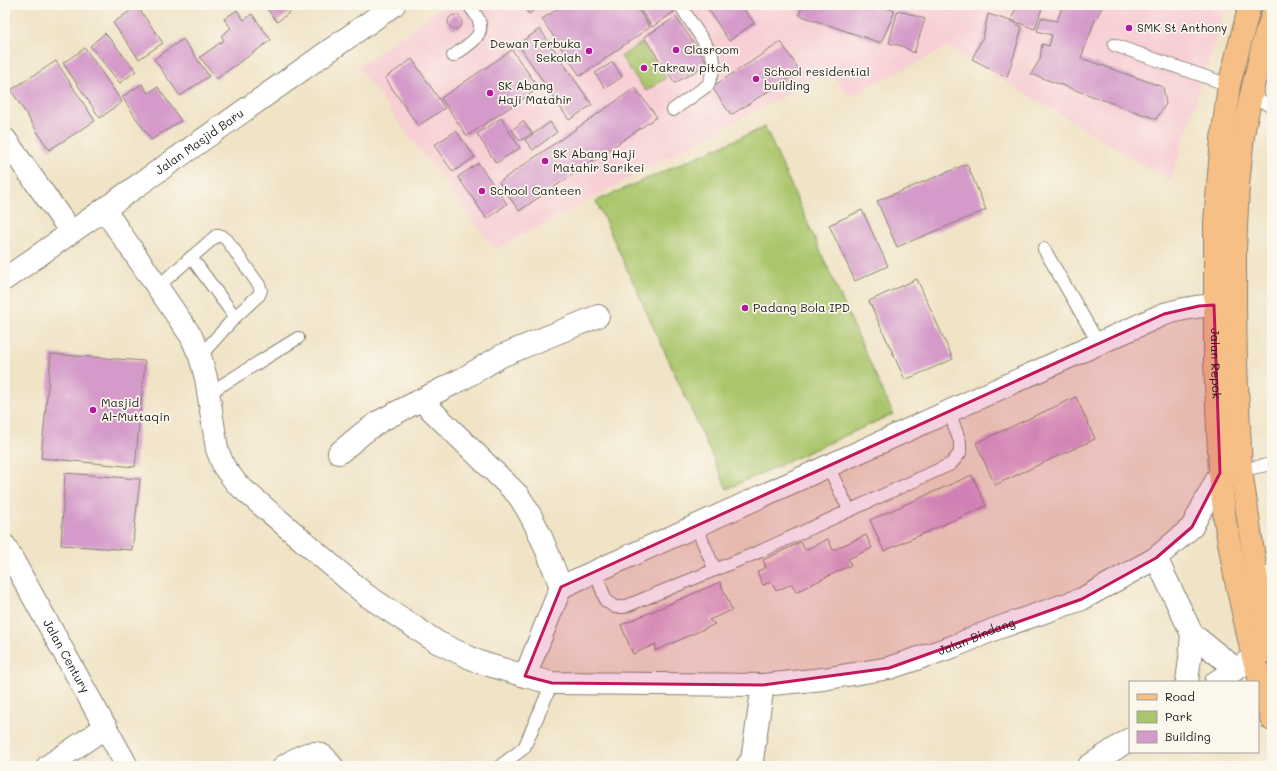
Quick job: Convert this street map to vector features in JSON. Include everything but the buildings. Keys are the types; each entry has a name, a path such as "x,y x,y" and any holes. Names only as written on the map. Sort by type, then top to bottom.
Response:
{"main road":[{"name":"Jalan Repok","path":"1250,5 1229,85 1222,139 1215,222 1225,305 1236,364 1241,470 1264,578 1258,656"},
{"name":"Jalan Repok","path":"1272,16 1264,40 1243,135 1238,185 1235,250 1215,363 1220,473 1225,520 1236,581 1258,656 1272,720"}],"street":[{"name":"Jalan Masjid Baru","path":"5,279 394,5"},
{"path":"5,139 71,232"},
{"name":"Jalan Bindang","path":"104,209 191,336 200,356 206,378 217,449 224,467 237,484 366,595 437,642 479,662 552,683 763,685 823,679 889,668 952,647 995,629 1082,599 1156,558 1192,527 1220,473"},
{"path":"560,587 1164,314 1199,306 1225,305"},
{"path":"339,454 363,433 380,421 464,378 501,356 598,316"},
{"path":"421,400 518,495 529,511 541,536 560,587 525,676"},
{"name":"Jalan Century","path":"5,546 127,766"},
{"path":"1156,558 1192,634 1187,681"},
{"path":"1192,634 1258,656"},
{"path":"1218,681 1258,656"},
{"path":"747,766 752,760 763,685"},
{"path":"48,766 106,727"},
{"path":"1089,766 1129,740"},
{"path":"284,766 300,756 314,753 323,756 332,766"}],"lane":[{"path":"453,56 477,37 481,29 480,21 469,5"},
{"path":"673,110 708,85 713,71 714,61 710,50 680,5"},
{"path":"1114,45 1229,85"},
{"path":"1251,95 1272,107"},
{"path":"157,287 216,236 222,236 227,240 259,285 261,290 259,295 235,317 200,356"},
{"path":"1044,250 1099,344"},
{"path":"191,257 235,317"},
{"path":"209,393 298,338"},
{"path":"595,571 606,601 615,607 624,607 761,551 951,464 960,453 960,442 949,411"},
{"path":"1241,470 1272,464"},
{"path":"828,466 849,510"},
{"path":"696,526 715,570"},
{"path":"500,766 524,748 552,683"}],"highlighted area":[{"path":"1214,305 1220,473 1192,527 1156,558 1082,599 889,668 763,685 552,683 525,676 561,587 1164,314 1199,306"}],"shaded area":[{"name":"SK Abang Haji Matahir Sarikei","path":"445,5 1226,5 1171,181 948,47 851,96 828,72 495,250 358,67"}],"green space":[{"name":"Takraw pitch","path":"641,43 666,78 646,91 621,57"},
{"name":"Padang Bola IPD","path":"765,127 893,414 727,489 596,201"}],"place":[{"name":"SMK St Anthony","path":"1129,28"},
{"name":"Clasroom","path":"676,50"},
{"name":"Dewan Terbuka Sekolah","path":"589,51"},
{"name":"Takraw pitch","path":"644,68"},
{"name":"School residential building","path":"756,79"},
{"name":"SK Abang Haji Matahir","path":"490,93"},
{"name":"SK Abang Haji Matahir Sarikei","path":"545,161"},
{"name":"School Canteen","path":"482,191"},
{"name":"Padang Bola IPD","path":"745,308"},
{"name":"Masjid Al-Muttaqin","path":"93,410"}]}
